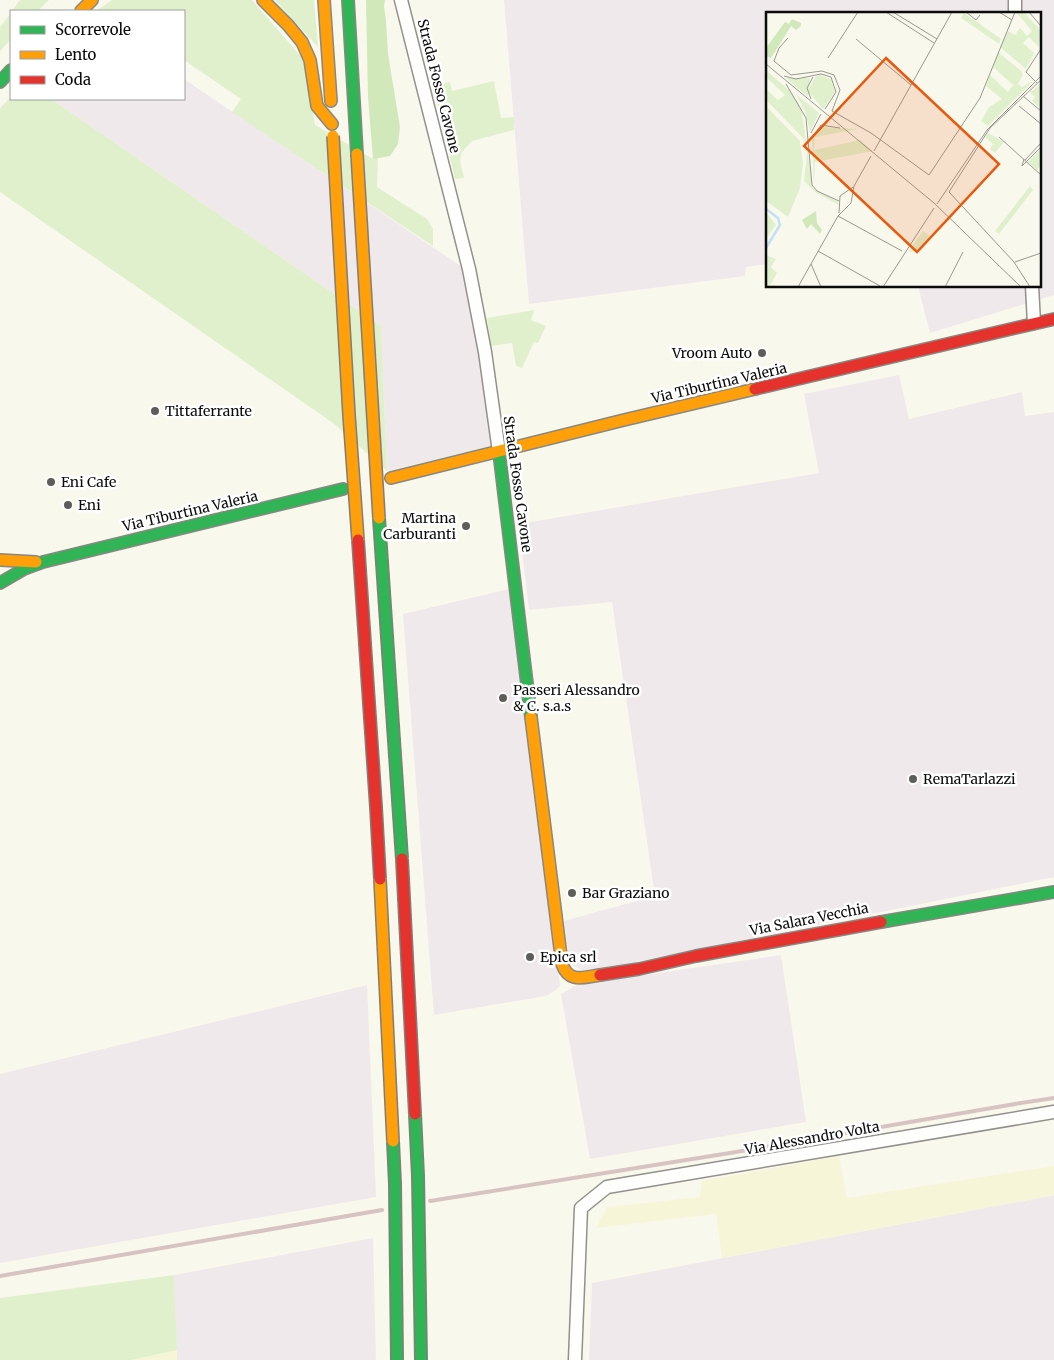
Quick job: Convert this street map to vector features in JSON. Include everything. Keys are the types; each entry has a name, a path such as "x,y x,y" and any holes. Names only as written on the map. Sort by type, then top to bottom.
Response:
{"main road":[{"path":"69,10 78,0"},
{"path":"82,10 92,0"},
{"path":"263,0 271,6 302,42 310,60 317,106 332,124"},
{"path":"324,0 349,415 376,807 395,1184 397,1360"},
{"path":"348,0 381,546 400,810 418,1176 421,1360"},
{"path":"0,82 10,71"},
{"path":"0,95 10,85"},
{"name":"Via Tiburtina Valeria","path":"391,478 624,420 1054,319"},
{"name":"Strada Fosso Cavone","path":"500,452 558,941 562,966 571,977"},
{"name":"Via Tiburtina Valeria","path":"0,583 24,569 43,562 343,490"},
{"name":"Via Tiburtina Valeria","path":"0,560 43,562"},
{"name":"Via Salara Vecchia","path":"571,977 580,978 639,969 696,956 879,922 1054,892"}],"street":[{"name":"Strada Fosso Cavone","path":"401,0 471,278 486,358 500,452"},
{"path":"1032,288 1034,324"},
{"name":"Via Alessandro Volta","path":"575,1360 581,1208 607,1187 1054,1112"}],"shaded area":[{"path":"504,0 1054,0 1054,295 930,333 919,288 1042,288 1042,12 766,12 766,264 746,267 745,276 529,304"},
{"path":"185,80 465,269 485,371 491,446 387,471 381,326 52,100 185,100"},
{"path":"899,375 909,419 1022,392 1025,416 1054,412 1054,877 586,972 570,964 564,921 655,896 612,602 529,610 519,524 819,473 804,394"},
{"path":"509,589 560,986 546,996 434,1015 403,614"},
{"path":"781,955 806,1122 590,1159 561,994 577,985"},
{"path":"367,985 376,1197 0,1263 0,1074"},
{"path":"839,1156 847,1198 1054,1166 1054,1195 722,1258 716,1214 596,1228 607,1207 700,1197 702,1181"},
{"path":"1054,1195 1054,1360 589,1360 592,1283"},
{"path":"373,1238 376,1360 177,1360 174,1275"},
{"path":"177,1350 177,1360 131,1360"}],"green space":[{"path":"20,0 49,0 39,10 13,10"},
{"path":"112,0 252,0 304,60 315,125 373,159 378,158 377,187 427,219 433,229 433,246 232,112 241,99 185,61 185,10 97,10"},
{"path":"275,0 314,0 318,47"},
{"path":"366,0 385,0 388,54 400,127 398,144 390,156 373,159 368,97"},
{"path":"10,14 10,40 0,51 0,27"},
{"path":"494,81 501,118 514,117 514,130 472,141 462,152 460,160 464,178 455,179 433,86 450,82 452,91"},
{"path":"10,98 10,100 52,100 381,326 387,471 333,423 0,192 0,108"},
{"path":"534,310 531,320 546,326 538,343 534,342 522,368 516,366 512,343 491,346 487,318"},
{"path":"174,1275 177,1350 131,1360 0,1360 0,1298"}],"railway":[{"path":"430,1201 1054,1098"},
{"path":"0,1276 382,1210"}],"traffic: fast":[{"path":"348,0 357,154"},
{"path":"0,82 10,71"},
{"path":"499,452 531,717"},
{"path":"0,583 24,569 43,562 343,489"},
{"path":"379,518 402,859"},
{"path":"881,922 1054,892"},
{"path":"415,1114 421,1360"},
{"path":"393,1141 397,1360"}],"traffic: slow":[{"path":"82,10 92,0"},
{"path":"263,0 302,42 310,60 317,106 332,124"},
{"path":"324,0 331,101"},
{"path":"333,136 358,540"},
{"path":"357,154 379,518"},
{"path":"391,478 755,389"},
{"path":"0,560 36,562"},
{"path":"531,717 562,964 565,970 573,977 583,978 600,975"},
{"path":"380,879 393,1141"}],"traffic: jam":[{"path":"755,389 1054,319"},
{"path":"358,540 380,879"},
{"path":"402,859 415,1114"},
{"path":"600,975 881,922"}],"place":[{"name":"Vroom Auto","path":"762,353"},
{"name":"Tittaferrante","path":"155,411"},
{"name":"Eni Cafe","path":"51,482"},
{"name":"Eni","path":"68,505"},
{"name":"Martina Carburanti","path":"466,526"},
{"name":"Passeri Alessandro & C. s.a.s","path":"503,698"},
{"name":"RemaTarlazzi","path":"913,779"},
{"name":"Bar Graziano","path":"572,893"},
{"name":"Epica srl","path":"530,957"}]}
